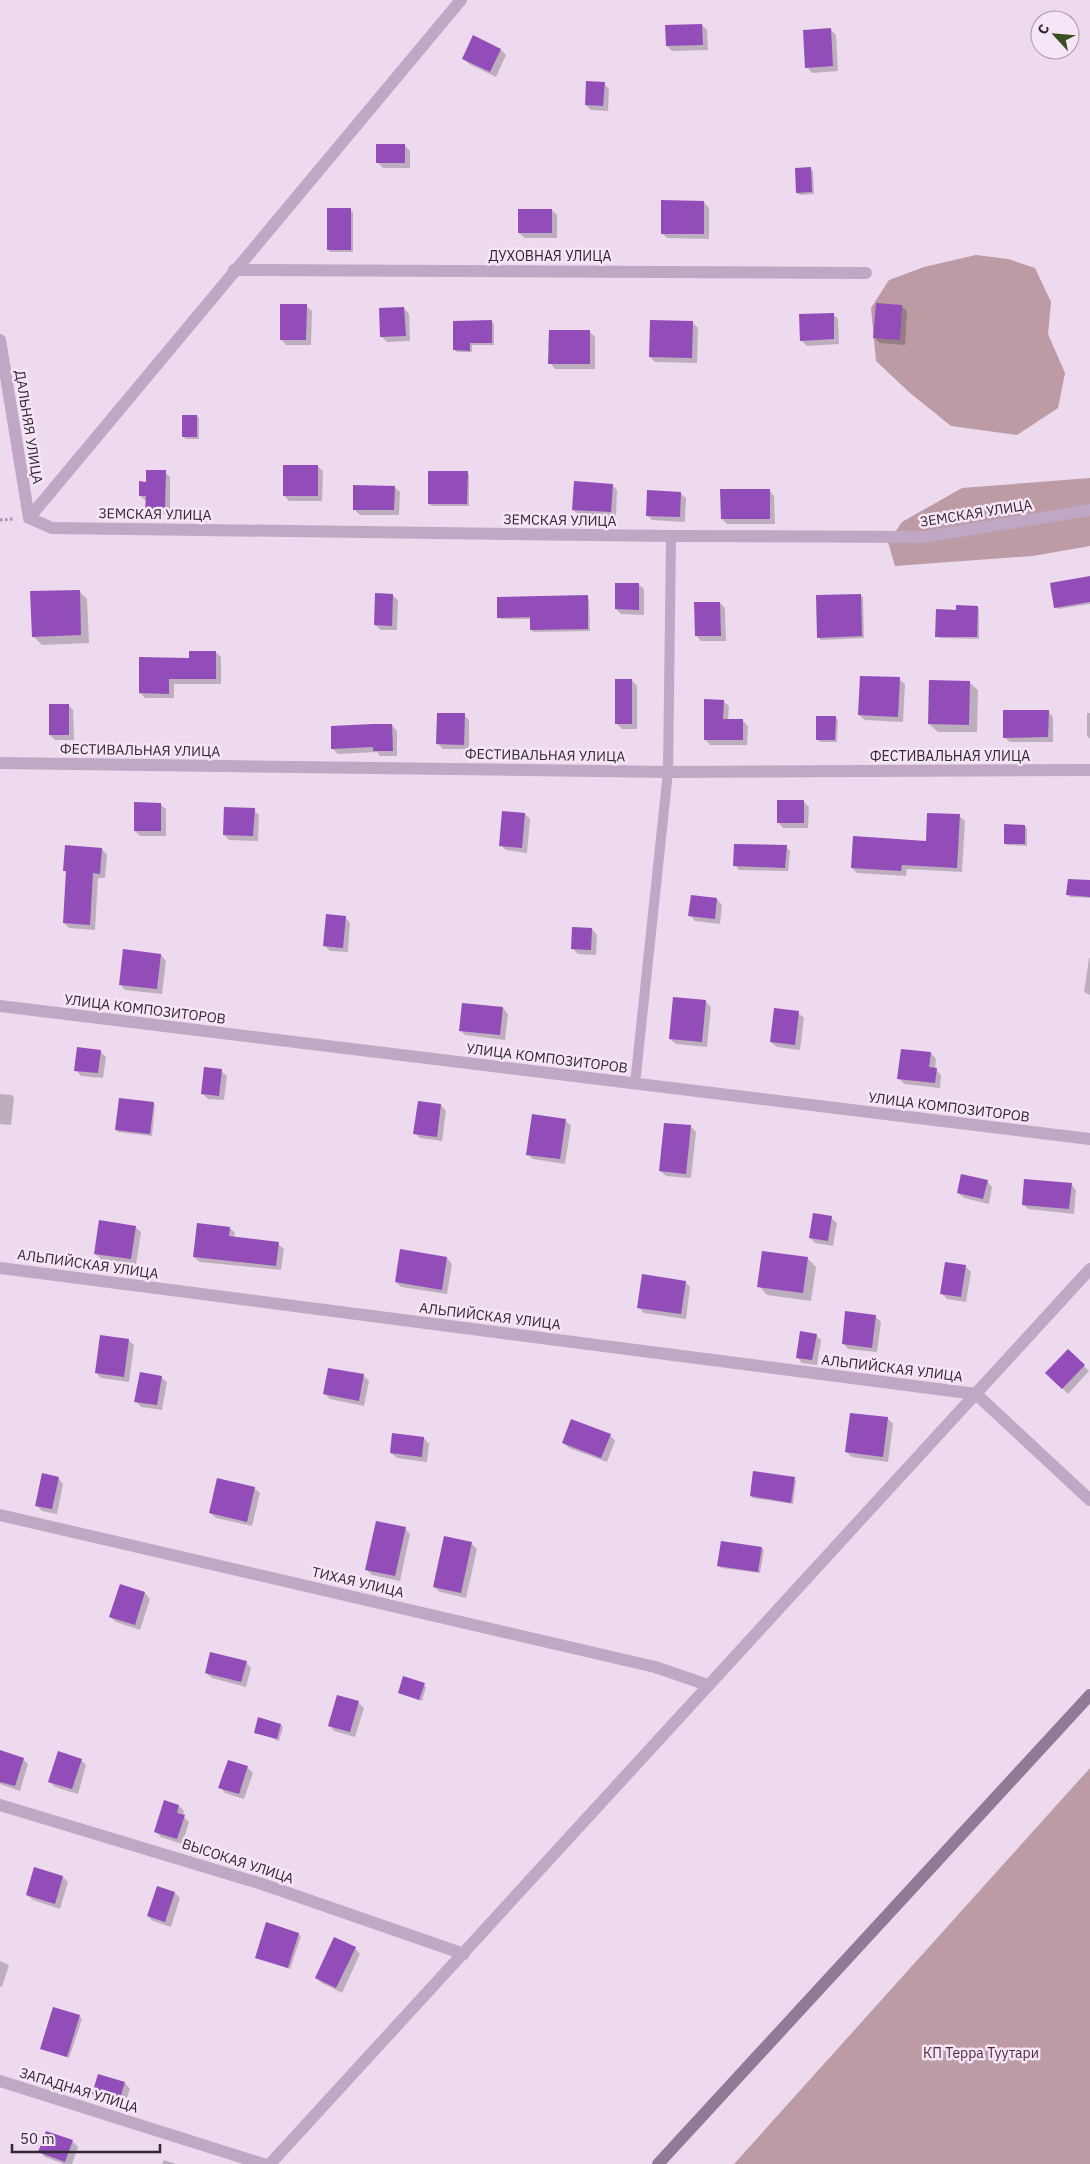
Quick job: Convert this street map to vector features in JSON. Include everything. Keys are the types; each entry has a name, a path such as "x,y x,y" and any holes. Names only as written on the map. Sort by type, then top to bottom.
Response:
{"street":[{"path":"28,518 461,0"},
{"name":"ДУХОВНАЯ УЛИЦА","path":"234,270 866,273"},
{"name":"ДАЛЬНЯЯ УЛИЦА","path":"0,340 28,518"},
{"name":"ЗЕМСКАЯ УЛИЦА","path":"28,518 52,528 671,536 924,537 1090,510"},
{"name":"ФЕСТИВАЛЬНАЯ УЛИЦА","path":"0,763 668,772 1090,770"},
{"name":"УЛИЦА КОМПОЗИТОРОВ","path":"0,1006 1090,1139"},
{"name":"АЛЬПИЙСКАЯ УЛИЦА","path":"0,1268 976,1394"},
{"path":"270,2164 1090,1269"},
{"path":"976,1394 1090,1500"},
{"name":"ТИХАЯ УЛИЦА","path":"0,1515 655,1667 708,1685"},
{"path":"658,2164 1090,1695"},
{"name":"ВЫСОКАЯ УЛИЦА","path":"0,1805 262,1884 464,1954"},
{"name":"ЗАПАДНАЯ УЛИЦА","path":"0,2081 263,2164"}],"lane":[{"path":"634,1084 668,772 671,536"}],"green space":[{"path":"976,255 1008,259 1035,268 1051,302 1048,334 1065,373 1058,408 1017,435 951,426 910,393 876,361 871,308 889,280 924,267"},
{"path":"1090,478 1090,546 1033,556 895,566 888,542 902,522 962,488"},
{"name":"КП Терра Туутари","path":"1090,1768 1090,2164 734,2164"}],"building":[{"path":"702,24 703,45 666,46 665,25"},
{"path":"831,28 833,66 805,68 803,30"},
{"path":"473,35 501,49 490,72 462,59"},
{"path":"586,81 605,82 603,106 585,105"},
{"path":"376,144 405,144 405,163 376,163"},
{"path":"811,167 812,192 796,193 795,168"},
{"path":"661,200 704,201 704,234 661,234"},
{"path":"327,208 351,208 351,250 327,250"},
{"path":"518,209 552,209 552,233 518,233"},
{"path":"876,303 902,305 900,340 873,338"},
{"path":"280,304 307,304 306,340 280,340"},
{"path":"404,307 406,336 380,337 379,308"},
{"path":"834,313 834,339 800,341 799,314"},
{"path":"492,320 492,343 470,343 470,351 453,350 453,321"},
{"path":"650,320 693,321 692,358 649,357"},
{"path":"549,330 590,330 590,364 548,364"},
{"path":"182,415 197,415 197,437 182,437"},
{"path":"283,465 318,465 318,496 283,496"},
{"path":"146,470 166,470 165,509 145,509 146,496 139,496 139,481 146,482"},
{"path":"428,471 468,471 467,504 428,504"},
{"path":"574,481 613,484 611,512 572,510"},
{"path":"353,485 395,486 394,510 353,510"},
{"path":"720,489 770,489 770,519 721,519"},
{"path":"647,490 681,492 680,517 646,516"},
{"path":"1090,576 1090,602 1054,608 1050,583"},
{"path":"615,583 639,583 639,610 615,609"},
{"path":"80,590 81,635 32,637 30,591"},
{"path":"375,593 393,594 392,626 374,625"},
{"path":"861,594 862,636 817,638 816,595"},
{"path":"588,595 588,629 530,630 530,617 497,618 497,597"},
{"path":"694,602 720,602 721,636 695,636"},
{"path":"956,605 978,606 977,637 935,637 936,609 956,610"},
{"path":"189,651 216,651 216,679 169,679 169,694 139,693 139,657 189,658"},
{"path":"860,676 900,677 898,717 858,715"},
{"path":"615,679 632,679 632,724 615,724"},
{"path":"929,680 970,681 969,725 928,724"},
{"path":"704,699 724,700 723,719 743,719 743,740 704,740"},
{"path":"49,704 69,704 69,735 49,735"},
{"path":"1003,710 1049,710 1048,737 1003,738"},
{"path":"437,713 465,713 464,745 436,744"},
{"path":"816,716 836,716 835,740 816,740"},
{"path":"392,724 393,751 373,751 373,747 331,749 331,726"},
{"path":"777,800 804,800 804,823 777,823"},
{"path":"134,802 161,803 161,831 134,831"},
{"path":"224,807 255,808 253,836 223,835"},
{"path":"502,811 525,813 522,848 499,846"},
{"path":"927,813 960,814 957,868 902,865 901,871 851,868 853,836 926,841"},
{"path":"1004,824 1025,825 1025,844 1004,844"},
{"path":"734,844 787,845 785,868 733,866"},
{"path":"65,845 102,848 100,874 93,873 90,925 63,923 66,871 63,871"},
{"path":"1068,879 1090,880 1090,897 1066,895"},
{"path":"691,895 717,898 715,919 688,916"},
{"path":"326,914 346,916 343,948 323,946"},
{"path":"572,927 592,928 591,950 571,949"},
{"path":"123,949 161,954 157,989 119,985"},
{"path":"673,997 706,1000 702,1042 669,1039"},
{"path":"462,1003 503,1007 500,1035 459,1031"},
{"path":"774,1008 799,1011 795,1045 770,1042"},
{"path":"77,1047 101,1050 98,1073 74,1071"},
{"path":"901,1049 931,1052 929,1067 937,1068 935,1083 897,1079"},
{"path":"204,1067 222,1069 219,1096 201,1094"},
{"path":"119,1098 154,1102 150,1134 115,1130"},
{"path":"418,1101 441,1104 437,1137 413,1134"},
{"path":"532,1114 566,1119 560,1159 526,1155"},
{"path":"664,1123 691,1125 686,1174 659,1171"},
{"path":"961,1174 988,1180 983,1199 957,1193"},
{"path":"1024,1179 1072,1183 1069,1209 1022,1205"},
{"path":"813,1213 832,1216 828,1241 809,1238"},
{"path":"99,1220 136,1226 131,1259 94,1254"},
{"path":"197,1223 230,1227 229,1236 279,1242 276,1266 193,1257"},
{"path":"400,1249 447,1257 442,1290 395,1282"},
{"path":"762,1251 808,1257 803,1293 757,1287"},
{"path":"945,1262 966,1265 961,1297 940,1294"},
{"path":"642,1274 686,1281 681,1314 637,1308"},
{"path":"845,1311 876,1315 872,1348 842,1344"},
{"path":"800,1331 817,1334 812,1360 796,1358"},
{"path":"100,1335 129,1339 124,1377 95,1373"},
{"path":"1068,1349 1085,1365 1062,1389 1045,1373"},
{"path":"328,1368 364,1374 359,1401 323,1394"},
{"path":"140,1372 162,1376 157,1405 134,1402"},
{"path":"850,1413 888,1417 883,1457 845,1452"},
{"path":"571,1419 611,1434 601,1458 562,1443"},
{"path":"392,1433 424,1437 422,1457 390,1453"},
{"path":"753,1471 795,1477 791,1503 750,1496"},
{"path":"42,1473 59,1477 52,1509 35,1506"},
{"path":"217,1478 255,1487 247,1522 209,1513"},
{"path":"376,1521 406,1527 395,1576 365,1570"},
{"path":"444,1536 472,1542 461,1593 433,1587"},
{"path":"721,1541 762,1547 758,1572 717,1566"},
{"path":"120,1584 145,1592 135,1625 109,1617"},
{"path":"210,1652 247,1661 241,1682 205,1673"},
{"path":"403,1676 425,1683 419,1700 398,1693"},
{"path":"337,1695 359,1701 350,1732 328,1726"},
{"path":"258,1717 281,1724 277,1739 254,1733"},
{"path":"0,1750 24,1758 15,1786 0,1782"},
{"path":"58,1751 82,1759 72,1789 48,1782"},
{"path":"228,1760 248,1766 239,1794 218,1788"},
{"path":"164,1800 179,1805 177,1813 185,1815 177,1839 154,1832"},
{"path":"34,1867 63,1876 55,1904 26,1895"},
{"path":"157,1886 175,1892 165,1922 147,1916"},
{"path":"266,1922 299,1933 288,1968 255,1958"},
{"path":"334,1937 356,1947 336,1988 315,1978"},
{"path":"53,2007 80,2015 67,2057 40,2049"},
{"path":"98,2074 125,2082 119,2102 92,2094"},
{"path":"46,2131 73,2140 65,2162 38,2152"}]}
